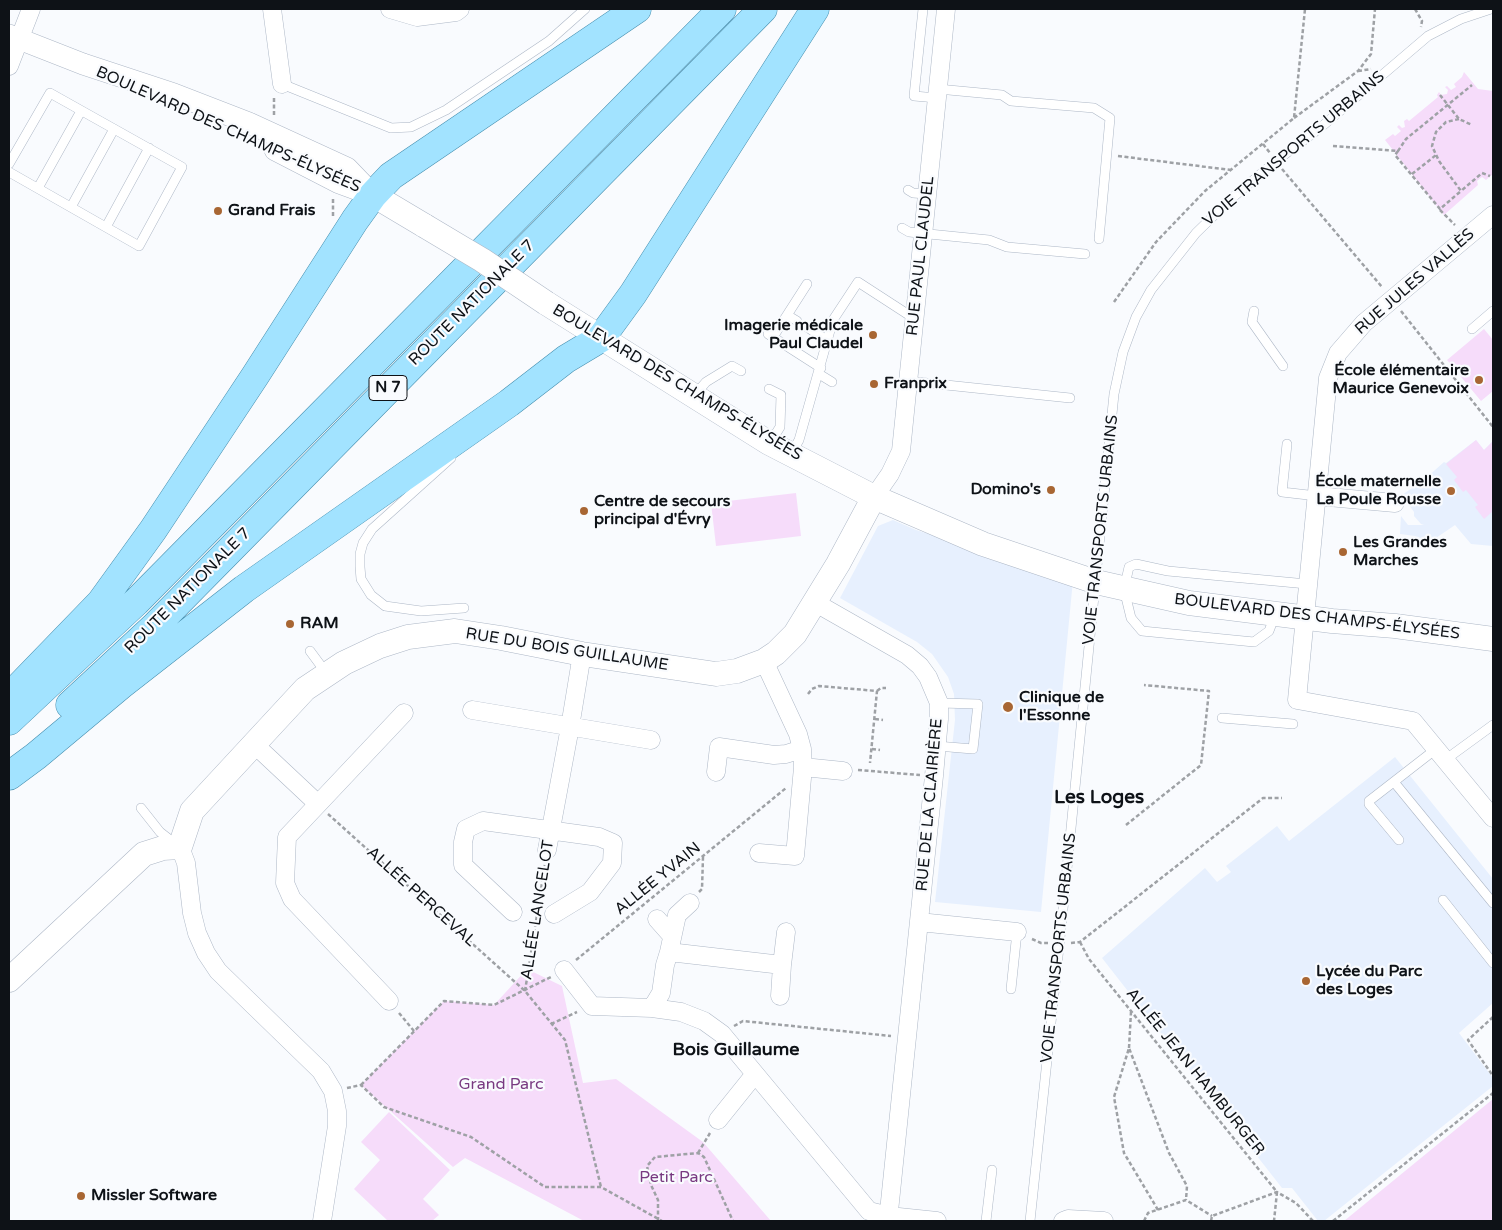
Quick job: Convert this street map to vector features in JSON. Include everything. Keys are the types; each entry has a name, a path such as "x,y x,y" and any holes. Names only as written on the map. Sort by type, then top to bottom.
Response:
{"main road":[{"path":"9,697 101,602 153,530 373,195 391,176 637,9"},
{"name":"ROUTE NATIONALE 7","path":"9,721 136,602 722,9"},
{"name":"ROUTE NATIONALE 7","path":"9,762 154,627 763,9"},
{"path":"9,776 244,589 509,403 566,359 601,338 633,294 815,9"},
{"name":"BOULEVARD DES CHAMPS-ÉLYSÉES","path":"373,195 482,260 601,338 770,443 874,497 983,544 1096,582 1188,603 1493,639"},
{"name":"RUE DU BOIS GUILLAUME","path":"180,847 192,810 306,689 344,662 380,646 408,637 455,631 582,654 716,674 737,671 764,661 776,653 795,634 838,564 874,497"},
{"path":"9,980 144,854 164,848 180,847"}],"street":[{"path":"9,66 14,37 30,9"},
{"path":"272,9 282,84"},
{"path":"390,9 417,13 456,12 460,9"},
{"name":"RUE PAUL CLAUDEL","path":"874,497 890,474 901,451 946,9"},
{"name":"BOULEVARD DES CHAMPS-ÉLYSÉES","path":"14,37 83,64 247,136 339,183 373,195"},
{"name":"BOULEVARD DES CHAMPS-ÉLYSÉES","path":"83,64 174,94 250,123 346,168 373,195"},
{"name":"RUE JULES VALLÈS","path":"1441,754 1413,721 1296,700 1307,584 1328,378 1338,353 1364,323 1493,215"},
{"path":"1317,496 1395,503"},
{"name":"RUE DE LA CLAIRIÈRE","path":"814,602 906,655 920,666 928,677 939,703 937,746 889,1219"},
{"name":"ALLÉE LANCELOT","path":"547,850 582,654"},
{"path":"759,853 795,856 802,765 798,734 764,661"},
{"path":"472,710 651,740"},
{"path":"389,1001 292,899 285,883 287,837 404,713"},
{"path":"254,744 318,804"},
{"path":"716,772 719,747 774,755 802,765 843,771"},
{"path":"1441,754 1493,818"},
{"name":"ALLÉE LANCELOT","path":"513,912 463,865 463,842 466,829 483,821 599,836 613,843 612,863 590,892 554,914"},
{"path":"180,847 186,863 192,913 197,933 206,953 218,971 322,1071 333,1091 337,1111 337,1126 322,1221"},
{"path":"652,1008 661,993 665,965 677,915 690,903"},
{"path":"657,919 671,944"},
{"path":"919,922 1016,932"},
{"path":"780,996 786,932"},
{"path":"671,944 782,965"},
{"path":"564,970 592,1006 652,1008 682,1012 704,1021 722,1034 869,1211 889,1219 937,1221"},
{"path":"718,1120 755,1074"},
{"path":"1063,1221 1068,1219 1104,1221"}],"lane":[{"path":"282,84 390,128 411,127 446,110 510,67 549,40 585,9"},
{"path":"923,9 914,96 937,93 1002,95 1011,101 1094,108 1110,118 1098,239"},
{"name":"VOIE TRANSPORTS URBAINS","path":"1030,1221 1114,394 1123,352 1136,317 1151,290 1196,233 1232,198 1276,161 1320,128 1428,36 1461,19 1491,9"},
{"path":"9,164 50,93 182,167 139,246 9,172"},
{"path":"38,188 81,111"},
{"path":"70,207 114,129"},
{"path":"106,227 149,148"},
{"path":"908,190 913,193 927,194"},
{"path":"902,228 909,232 989,240 1007,247 1085,254"},
{"path":"791,454 799,440 811,408 833,320 858,282 915,319"},
{"path":"807,284 787,315 771,335 832,382"},
{"path":"1254,311 1252,322 1283,366"},
{"path":"1472,329 1493,311"},
{"path":"787,315 797,321"},
{"path":"807,327 828,340"},
{"path":"694,396 706,382 732,366 742,372"},
{"path":"908,381 1070,398"},
{"path":"769,389 781,396 780,427 770,443"},
{"path":"464,608 421,611 385,606 371,595 361,579 360,554 363,543 372,529 509,403"},
{"path":"1287,444 1282,492 1317,496"},
{"path":"1276,614 1269,631 1254,642 1142,631 1131,618 1124,589 1129,567 1136,564 1168,571 1307,584"},
{"path":"310,651 327,674"},
{"path":"937,746 973,749 978,704 939,703"},
{"path":"1222,718 1293,724"},
{"path":"1399,840 1369,804 1369,801 1394,782 1493,725"},
{"path":"1394,782 1493,903"},
{"path":"141,808 160,832 180,847"},
{"path":"1443,900 1493,964"},
{"path":"1011,989 1016,932"},
{"path":"986,1221 992,1170"}],"path":[{"path":"1294,118 1305,9"},
{"path":"1114,302 1156,242 1206,191 1294,118 1358,71 1371,54 1375,9"},
{"path":"1415,9 1422,21 1420,29"},
{"path":"275,135 273,85 282,84"},
{"path":"1467,237 1440,209 1395,155 1406,139 1472,85"},
{"path":"1440,95 1459,119 1472,125"},
{"path":"1459,119 1446,122 1436,132 1432,146 1439,161 1461,191"},
{"path":"1263,144 1392,300 1493,428"},
{"path":"1333,146 1398,151"},
{"path":"1106,155 1232,170"},
{"path":"1411,175 1436,155"},
{"path":"1440,209 1482,173 1490,176"},
{"path":"828,680 828,687"},
{"path":"859,690 860,683"},
{"path":"1126,825 1201,765 1209,691 1144,685"},
{"path":"808,694 812,689 819,686 877,691 881,688 886,688"},
{"path":"870,763 877,691"},
{"path":"875,719 883,720"},
{"path":"871,749 880,750"},
{"name":"ALLÉE YVAIN","path":"361,1085 444,1001 494,1005 564,970 790,785 802,765"},
{"path":"843,771 850,769 934,776"},
{"path":"1016,932 1041,943 1059,945 1080,942 1263,798 1282,798"},
{"name":"ALLÉE PERCEVAL","path":"318,804 525,991 565,1040 601,1187"},
{"name":"ALLÉE LANCELOT","path":"525,991 547,850"},
{"path":"690,903 702,889 703,857"},
{"path":"536,918 554,914"},
{"name":"ALLÉE JEAN HAMBURGER","path":"1080,942 1089,959 1278,1192 1296,1202 1313,1221"},
{"path":"389,1001 414,1031"},
{"path":"552,1024 592,1006"},
{"path":"1131,1011 1129,1048 1114,1097 1124,1153 1158,1210"},
{"path":"1493,1017 1468,1040 1493,1076"},
{"path":"722,1034 743,1020 907,1038"},
{"path":"1129,1048 1169,1153 1186,1186 1186,1200"},
{"path":"333,1091 361,1085 384,1107 471,1137 545,1187 601,1187 660,1221"},
{"path":"1333,1221 1493,1093"},
{"path":"698,1153 718,1120"},
{"path":"660,1221 658,1200 651,1185 647,1166 655,1156 698,1153 704,1157 733,1221"},
{"path":"1212,1216 1278,1192 1274,1221"},
{"path":"1144,1221 1148,1213 1186,1200"},
{"path":"1186,1200 1212,1216"},
{"path":"1211,1221 1212,1216"}],"shaded area":[{"name":"École maternelle La Poule Rousse","path":"1476,440 1484,450 1493,441 1493,546 1471,544 1455,525 1436,538 1425,537 1425,540 1415,536 1400,534 1401,516 1408,525 1424,525 1414,516 1414,512 1402,495 1416,487 1444,462 1446,463"},
{"name":"Clinique de l'Essonne","path":"893,520 916,530 1073,580 1041,912 935,902 955,720 954,694 948,677 932,654 917,642 840,598 878,526"},
{"name":"Lycée du Parc des Loges","path":"1395,757 1493,879 1493,1003 1459,1033 1493,1078 1493,1086 1324,1221 1318,1221 1292,1188 1282,1188 1102,958 1205,868 1217,882 1231,872 1226,866 1277,826 1289,841"}],"green space":[{"path":"1464,72 1478,89 1493,91 1493,174 1486,180 1482,177 1477,181 1478,185 1444,215 1385,140 1401,131 1397,127 1399,125 1402,128 1405,127 1404,121 1407,119 1409,121 1438,97 1439,92 1441,95 1447,94 1448,90 1445,87 1447,86 1451,90 1456,87 1454,84 1462,77"},
{"name":"École élémentaire Maurice Genevoix","path":"1484,329 1493,340 1493,391 1481,401 1447,360"},
{"path":"1476,440 1484,450 1493,441 1493,511 1484,519 1475,507 1478,505 1466,490 1463,492 1454,480 1457,477 1446,464"},
{"path":"796,493 801,536 716,546 711,503"},
{"name":"Grand Parc","path":"527,969 562,986 583,1083 616,1079 703,1142 771,1221 584,1221 465,1158 453,1167 361,1085 444,1001 494,1005"},
{"path":"1493,1099 1493,1221 1344,1221"},
{"path":"389,1112 450,1170 423,1199 439,1215 432,1221 388,1221 354,1189 380,1160 361,1142"}],"place":[{"name":"Grand Frais","path":"218,211"},
{"name":"Imagerie médicale Paul Claudel","path":"873,335"},
{"name":"École élémentaire Maurice Genevoix","path":"1479,380"},
{"name":"Franprix","path":"874,384"},
{"name":"Domino's","path":"1051,490"},
{"name":"École maternelle La Poule Rousse","path":"1451,491"},
{"name":"Centre de secours principal d'Évry","path":"584,511"},
{"name":"Les Grandes Marches","path":"1343,552"},
{"name":"RAM","path":"290,624"},
{"name":"Clinique de l'Essonne","path":"1008,707"},
{"name":"Lycée du Parc des Loges","path":"1306,981"},
{"name":"Missler Software","path":"81,1196"}],"district":[{"name":"Les Loges","path":"1099,798"},
{"name":"Bois Guillaume","path":"736,1050"}],"park label":[{"name":"Petit Parc","path":"676,1178"}]}
